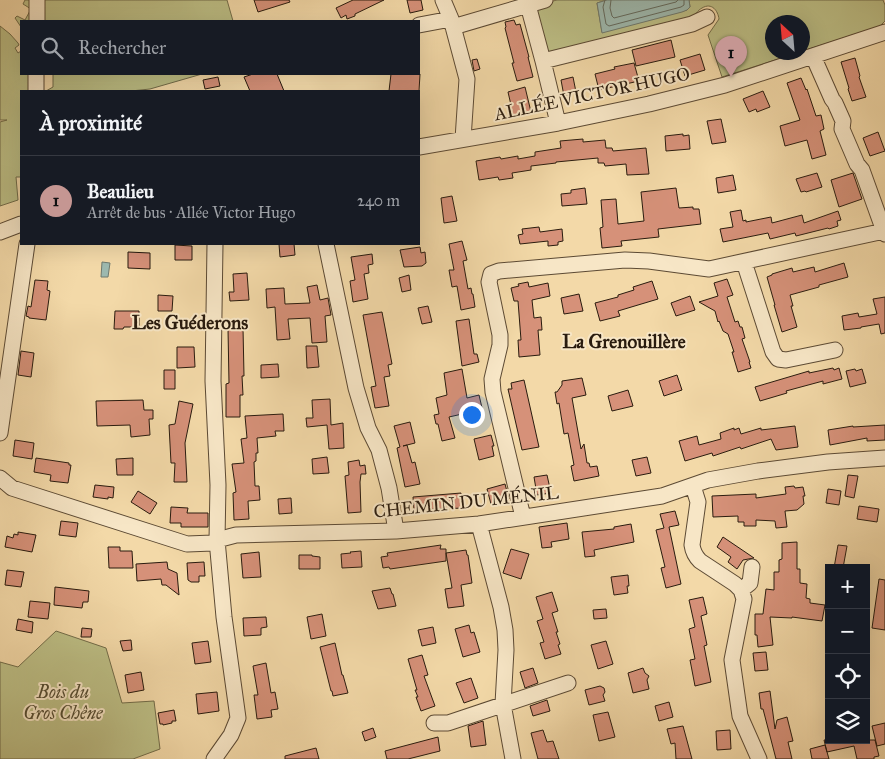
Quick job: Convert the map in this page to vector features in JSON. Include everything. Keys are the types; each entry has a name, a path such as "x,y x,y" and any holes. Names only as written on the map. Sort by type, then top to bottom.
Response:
{"street":[{"path":"37,0 37,20"},
{"path":"444,0 467,79 463,139"},
{"path":"420,25 452,23 545,0"},
{"path":"528,5 558,123"},
{"path":"543,61 692,24 707,17"},
{"name":"ALLÉE VICTOR HUGO","path":"420,147 558,123 649,104 725,85 885,32"},
{"path":"523,517 493,392 492,379 500,346 500,335 489,282 491,274 499,271 625,260 649,260 709,269 885,232 862,170 857,164 842,129 843,121 813,56"},
{"path":"36,75 36,90"},
{"path":"0,232 20,224"},
{"path":"0,433 27,245"},
{"path":"214,759 231,735 238,718 224,618 217,540 218,485 214,381 215,245"},
{"path":"326,245 356,388 368,428 379,450 389,488 396,531"},
{"path":"744,262 773,352 778,359 786,360 835,350"},
{"name":"CHEMIN DU MÉNIL","path":"0,478 12,488 187,544 212,543 236,534 396,531 478,524 662,496 708,480 828,462 885,458"},
{"path":"693,486 698,502 692,545 695,556 742,590 744,599 732,660 740,716 759,759"},
{"path":"478,524 501,607 505,630 506,650 503,704 513,759"},
{"path":"742,590 750,583 752,567"},
{"path":"434,723 448,724 568,683"}],"green space":[{"path":"25,0 32,0 32,20 25,20 31,9 23,4"},
{"path":"44,0 227,0 233,20 43,20"},
{"path":"557,0 607,0 597,3 602,32 687,10 690,7 689,0 883,0 885,5 885,21 880,26 810,49 810,15 765,15 765,60 775,60 722,77 708,35 719,19 716,10 712,7 706,6 701,9 691,20 550,53 545,50 536,11 541,4"},
{"path":"17,16 25,20 20,20 20,26 15,18"},
{"path":"0,26 19,45 15,48 18,53 20,52 20,75 29,75 29,90 20,90 20,177 16,177 18,200 0,206 0,122 7,120 0,120"},
{"path":"53,75 199,75 140,90 48,90 53,87"},
{"name":"Bois du Gros Chêne","path":"56,631 106,648 122,703 154,701 160,749 133,759 0,759 0,662 18,667"}],"water":[{"path":"607,0 689,0 690,7 682,12 602,33 597,3"},
{"path":"102,262 110,263 108,277 101,277"}],"building":[{"path":"254,0 289,0 290,2 258,12"},
{"path":"353,0 384,0 355,14 355,16 347,19 346,15 341,18 336,8"},
{"path":"407,0 421,0 423,10 410,13"},
{"path":"514,20 516,25 520,24 533,77 517,81 505,28 505,22"},
{"path":"671,40 675,57 636,66 632,50"},
{"path":"700,54 705,70 685,76 680,60"},
{"path":"855,58 866,97 852,101 841,62"},
{"path":"477,59 480,69 474,71 472,60"},
{"path":"634,63 639,81 599,90 595,74 615,69 614,67"},
{"path":"250,75 277,75 284,90 250,90 244,77"},
{"path":"391,75 420,75 419,90 389,90"},
{"path":"218,77 220,86 205,89 203,80"},
{"path":"573,77 576,92 564,96 561,80"},
{"path":"801,78 807,89 816,116 821,115 824,129 820,131 826,155 812,159 807,140 785,146 780,126 800,120 787,83"},
{"path":"525,87 531,112 510,116 507,106 511,105 508,92"},
{"path":"763,91 770,107 757,112 756,109 749,112 743,99"},
{"path":"721,119 726,142 712,144 707,121"},
{"path":"878,132 885,151 870,156 863,138"},
{"path":"683,134 683,136 689,135 690,149 666,151 665,136"},
{"path":"583,139 583,142 605,140 606,148 612,148 613,151 646,148 649,174 627,175 626,164 605,166 604,163 598,163 598,158 531,166 531,170 512,173 513,178 499,180 498,177 479,180 476,161 500,157 501,159 518,156 518,159 535,156 535,152 561,148 560,141"},
{"path":"817,173 822,187 801,192 796,179"},
{"path":"853,173 862,199 839,207 831,180"},
{"path":"733,175 736,190 718,193 716,178"},
{"path":"585,188 587,204 562,206 561,194"},
{"path":"676,188 679,208 693,207 693,209 699,209 701,224 658,229 659,237 621,241 622,246 602,248 600,228 603,227 601,200 616,199 618,224 644,221 641,192"},
{"path":"452,196 457,221 444,223 441,198"},
{"path":"741,210 743,221 746,220 746,222 771,217 772,223 802,215 804,223 838,211 841,220 837,221 838,226 796,236 795,233 770,239 768,233 723,242 720,229 733,227 730,212"},
{"path":"539,227 540,232 562,229 563,241 558,242 558,245 548,246 548,241 520,244 518,235 523,234 522,229"},
{"path":"462,241 467,260 463,261 468,289 471,288 475,307 461,310 457,286 452,287 449,270 454,270 449,244"},
{"path":"175,245 192,246 192,260 175,260"},
{"path":"279,245 294,245 295,255 280,257"},
{"path":"420,247 421,253 425,252 426,263 422,266 404,267 400,250"},
{"path":"128,252 150,253 150,269 128,268"},
{"path":"372,254 373,264 368,265 369,273 364,274 368,299 353,302 350,281 355,280 351,257"},
{"path":"844,263 848,277 790,295 797,327 782,332 767,277 792,268 793,272 814,267 815,272"},
{"path":"247,273 249,300 230,301 229,292 234,292 233,274"},
{"path":"409,275 411,290 402,292 399,278"},
{"path":"727,279 733,295 727,297 735,322 738,321 740,327 742,327 745,338 742,339 751,368 738,372 728,334 723,331 715,311 699,302 718,296 714,283"},
{"path":"35,280 48,281 47,290 50,291 46,320 26,316 28,306 31,307"},
{"path":"652,281 658,299 618,311 620,316 600,321 595,303 618,297 618,295 634,290 633,287"},
{"path":"528,282 529,287 548,283 550,296 532,300 534,318 541,317 542,330 538,330 540,355 519,357 518,340 521,340 518,301 514,301 511,288"},
{"path":"317,285 320,300 328,298 331,315 325,316 327,342 312,343 310,318 288,319 290,339 277,340 275,307 267,308 266,289 284,288 285,304 310,303 307,287"},
{"path":"579,294 583,311 564,314 561,298"},
{"path":"158,295 173,296 172,311 158,311"},
{"path":"690,296 695,310 676,316 671,303"},
{"path":"885,297 885,333 881,334 879,324 844,330 842,316 858,313 859,317 877,314 873,299"},
{"path":"428,306 432,322 422,324 418,308"},
{"path":"115,311 139,311 139,327 114,329"},
{"path":"382,312 392,364 388,365 390,376 384,377 389,406 375,408 371,387 376,386 363,315"},
{"path":"469,319 474,354 477,354 479,362 462,366 456,321"},
{"path":"243,328 244,376 242,376 243,395 240,395 240,417 226,417 226,384 229,383 228,329"},
{"path":"306,346 317,346 319,367 307,368"},
{"path":"177,347 194,347 195,367 177,368"},
{"path":"21,351 34,353 31,377 18,375"},
{"path":"278,364 279,377 261,378 261,365"},
{"path":"833,368 834,370 839,368 842,379 823,384 823,381 786,391 787,393 760,401 755,387 809,371 809,373"},
{"path":"462,369 467,398 479,395 483,412 471,415 471,412 449,417 455,438 442,441 434,415 439,414 436,398 447,395 444,373"},
{"path":"855,369 856,371 862,369 866,383 850,387 846,371"},
{"path":"164,370 175,370 175,389 164,389"},
{"path":"677,375 682,390 664,396 659,381"},
{"path":"582,378 586,395 572,398 581,449 584,444 587,463 589,463 590,467 597,466 599,476 574,481 571,466 574,465 568,433 564,434 559,403 557,404 555,392 562,385 562,381"},
{"path":"524,380 539,447 522,450 508,389 512,389 511,383"},
{"path":"628,390 633,406 612,411 608,396"},
{"path":"330,399 331,425 343,423 344,448 329,449 327,425 307,427 306,418 313,418 312,400"},
{"path":"143,400 144,410 153,410 153,419 149,419 150,435 131,437 130,425 97,426 96,401"},
{"path":"179,401 193,404 185,443 187,482 174,482 175,463 171,463 169,425 175,424"},
{"path":"283,414 284,431 275,431 276,436 257,438 258,453 256,453 256,461 254,462 255,486 259,486 260,500 248,501 249,519 234,520 233,493 236,492 232,464 244,463 241,439 247,438 245,416"},
{"path":"410,422 415,443 407,445 412,463 415,462 420,484 405,487 397,448 400,447 394,426"},
{"path":"885,425 885,440 867,441 867,438 830,445 828,430 853,426"},
{"path":"795,426 798,447 776,450 771,439 741,449 740,447 713,456 712,453 685,461 679,441 697,436 699,445 721,439 720,433 734,428 734,430 739,428 741,434 761,428 761,430"},
{"path":"491,435 494,456 479,460 474,439"},
{"path":"15,440 34,443 32,459 13,456"},
{"path":"327,457 329,473 313,474 312,459"},
{"path":"647,457 651,473 636,476 632,460"},
{"path":"36,458 69,463 71,465 68,483 50,481 51,475 34,472"},
{"path":"133,458 133,475 117,475 116,459"},
{"path":"359,460 360,466 365,465 366,474 361,474 361,512 348,513 345,476 349,475 348,462"},
{"path":"547,475 551,493 537,495 534,477"},
{"path":"848,475 858,476 854,498 845,496"},
{"path":"505,484 509,499 491,504 487,489"},
{"path":"95,485 114,487 113,498 93,497"},
{"path":"794,486 795,488 803,487 804,504 797,510 785,511 787,527 776,528 775,521 756,520 756,526 744,526 744,522 738,522 738,516 713,517 712,496 756,494 756,498 786,494 785,487"},
{"path":"828,489 841,491 839,505 826,503"},
{"path":"138,491 157,503 150,514 131,502"},
{"path":"461,493 463,508 414,510 413,497"},
{"path":"291,498 292,513 279,514 278,499"},
{"path":"859,506 879,509 877,522 857,519"},
{"path":"171,507 188,508 187,513 208,513 208,527 181,527 181,523 170,523"},
{"path":"675,511 679,525 669,527 681,584 666,588 661,568 665,567 656,530 664,528 660,514"},
{"path":"61,521 78,523 76,537 59,535"},
{"path":"567,523 569,539 551,542 552,547 542,548 539,527"},
{"path":"631,524 634,542 594,550 595,556 585,557 582,532 614,529 614,527"},
{"path":"18,532 36,535 32,552 5,547 7,536 13,538 14,534 18,535"},
{"path":"723,537 754,558 743,560 737,569 728,562 731,557 717,547"},
{"path":"797,542 797,569 800,569 800,583 807,584 806,598 810,599 810,603 825,605 822,621 792,617 770,617 773,645 758,647 757,635 755,635 755,614 763,614 766,589 774,590 774,572 779,572 779,560 782,559 782,543"},
{"path":"441,545 440,549 446,549 446,561 390,569 389,567 383,568 381,557 388,556 387,553"},
{"path":"838,545 847,546 844,564 835,564"},
{"path":"108,547 120,547 120,551 132,551 133,568 109,568"},
{"path":"511,549 529,554 521,579 503,573"},
{"path":"466,550 472,583 461,585 464,606 448,608 445,589 452,588 446,553"},
{"path":"361,551 362,567 342,568 341,554"},
{"path":"259,552 261,577 243,578 241,554"},
{"path":"299,555 320,557 320,569 299,569"},
{"path":"167,562 168,569 177,573 179,595 166,585 162,585 161,579 137,581 136,564"},
{"path":"204,562 205,576 199,576 199,582 188,580 187,563"},
{"path":"7,570 24,572 21,587 5,585"},
{"path":"628,575 628,593 614,595 611,577"},
{"path":"879,579 885,580 885,630 872,628"},
{"path":"55,587 89,591 88,602 83,602 82,608 54,605"},
{"path":"390,588 396,606 378,609 372,591"},
{"path":"552,592 558,611 552,613 558,632 556,632 561,654 545,659 540,643 544,642 537,621 543,619 536,597"},
{"path":"703,597 707,614 701,616 707,645 704,646 711,682 695,686 690,660 695,659 689,629 695,627 689,600"},
{"path":"30,601 50,603 48,619 28,617"},
{"path":"606,609 607,618 594,619 593,610"},
{"path":"322,614 326,636 311,639 307,617"},
{"path":"266,617 267,627 261,628 261,635 244,636 243,618"},
{"path":"18,619 33,622 32,633 16,630"},
{"path":"469,625 471,633 474,632 480,652 463,657 455,629"},
{"path":"433,627 436,643 422,646 418,630"},
{"path":"82,628 92,629 91,637 81,637"},
{"path":"131,640 132,650 123,651 120,641"},
{"path":"208,641 211,662 195,664 192,643"},
{"path":"606,641 613,664 598,669 591,645"},
{"path":"335,643 348,693 333,696 320,647"},
{"path":"766,652 768,670 755,671 753,653"},
{"path":"422,655 428,675 424,676 435,706 421,711 408,659"},
{"path":"266,663 271,693 275,692 278,709 271,710 272,717 257,719 254,695 258,695 253,666"},
{"path":"533,668 538,683 525,688 520,672"},
{"path":"643,668 649,676 647,680 649,689 633,693 628,673"},
{"path":"141,672 144,690 128,693 125,675"},
{"path":"471,678 478,698 464,703 456,683"},
{"path":"600,686 604,688 605,692 603,695 605,701 589,705 585,690"},
{"path":"770,691 775,729 777,720 787,717 793,741 788,742 792,759 776,759 763,709 761,709 759,693"},
{"path":"217,692 219,711 198,714 196,694"},
{"path":"547,700 550,711 533,716 530,706"},
{"path":"669,702 673,717 659,721 655,706"},
{"path":"174,710 176,721 163,725 160,724 158,713"},
{"path":"608,712 615,737 599,741 593,715"},
{"path":"483,721 486,745 471,747 468,726"},
{"path":"885,723 885,744 877,746 872,726"},
{"path":"683,726 692,759 676,759 675,743 671,744 667,729"},
{"path":"373,728 376,737 365,741 362,732"},
{"path":"543,730 547,742 553,741 559,759 538,759 531,733"},
{"path":"730,730 731,749 717,750 716,731"},
{"path":"438,737 440,751 408,759 387,759 385,751"},
{"path":"870,740 875,740 879,756 874,757 874,759 857,759 854,746 827,752 825,744 870,744"},
{"path":"825,745 829,759 812,759 810,749"},
{"path":"316,748 319,759 285,759 285,756"}],"place":[{"name":"Beaulieu","path":"731,77"}],"district":[{"name":"Les Guéderons","path":"190,322"},
{"name":"La Grenouillère","path":"624,341"}]}
